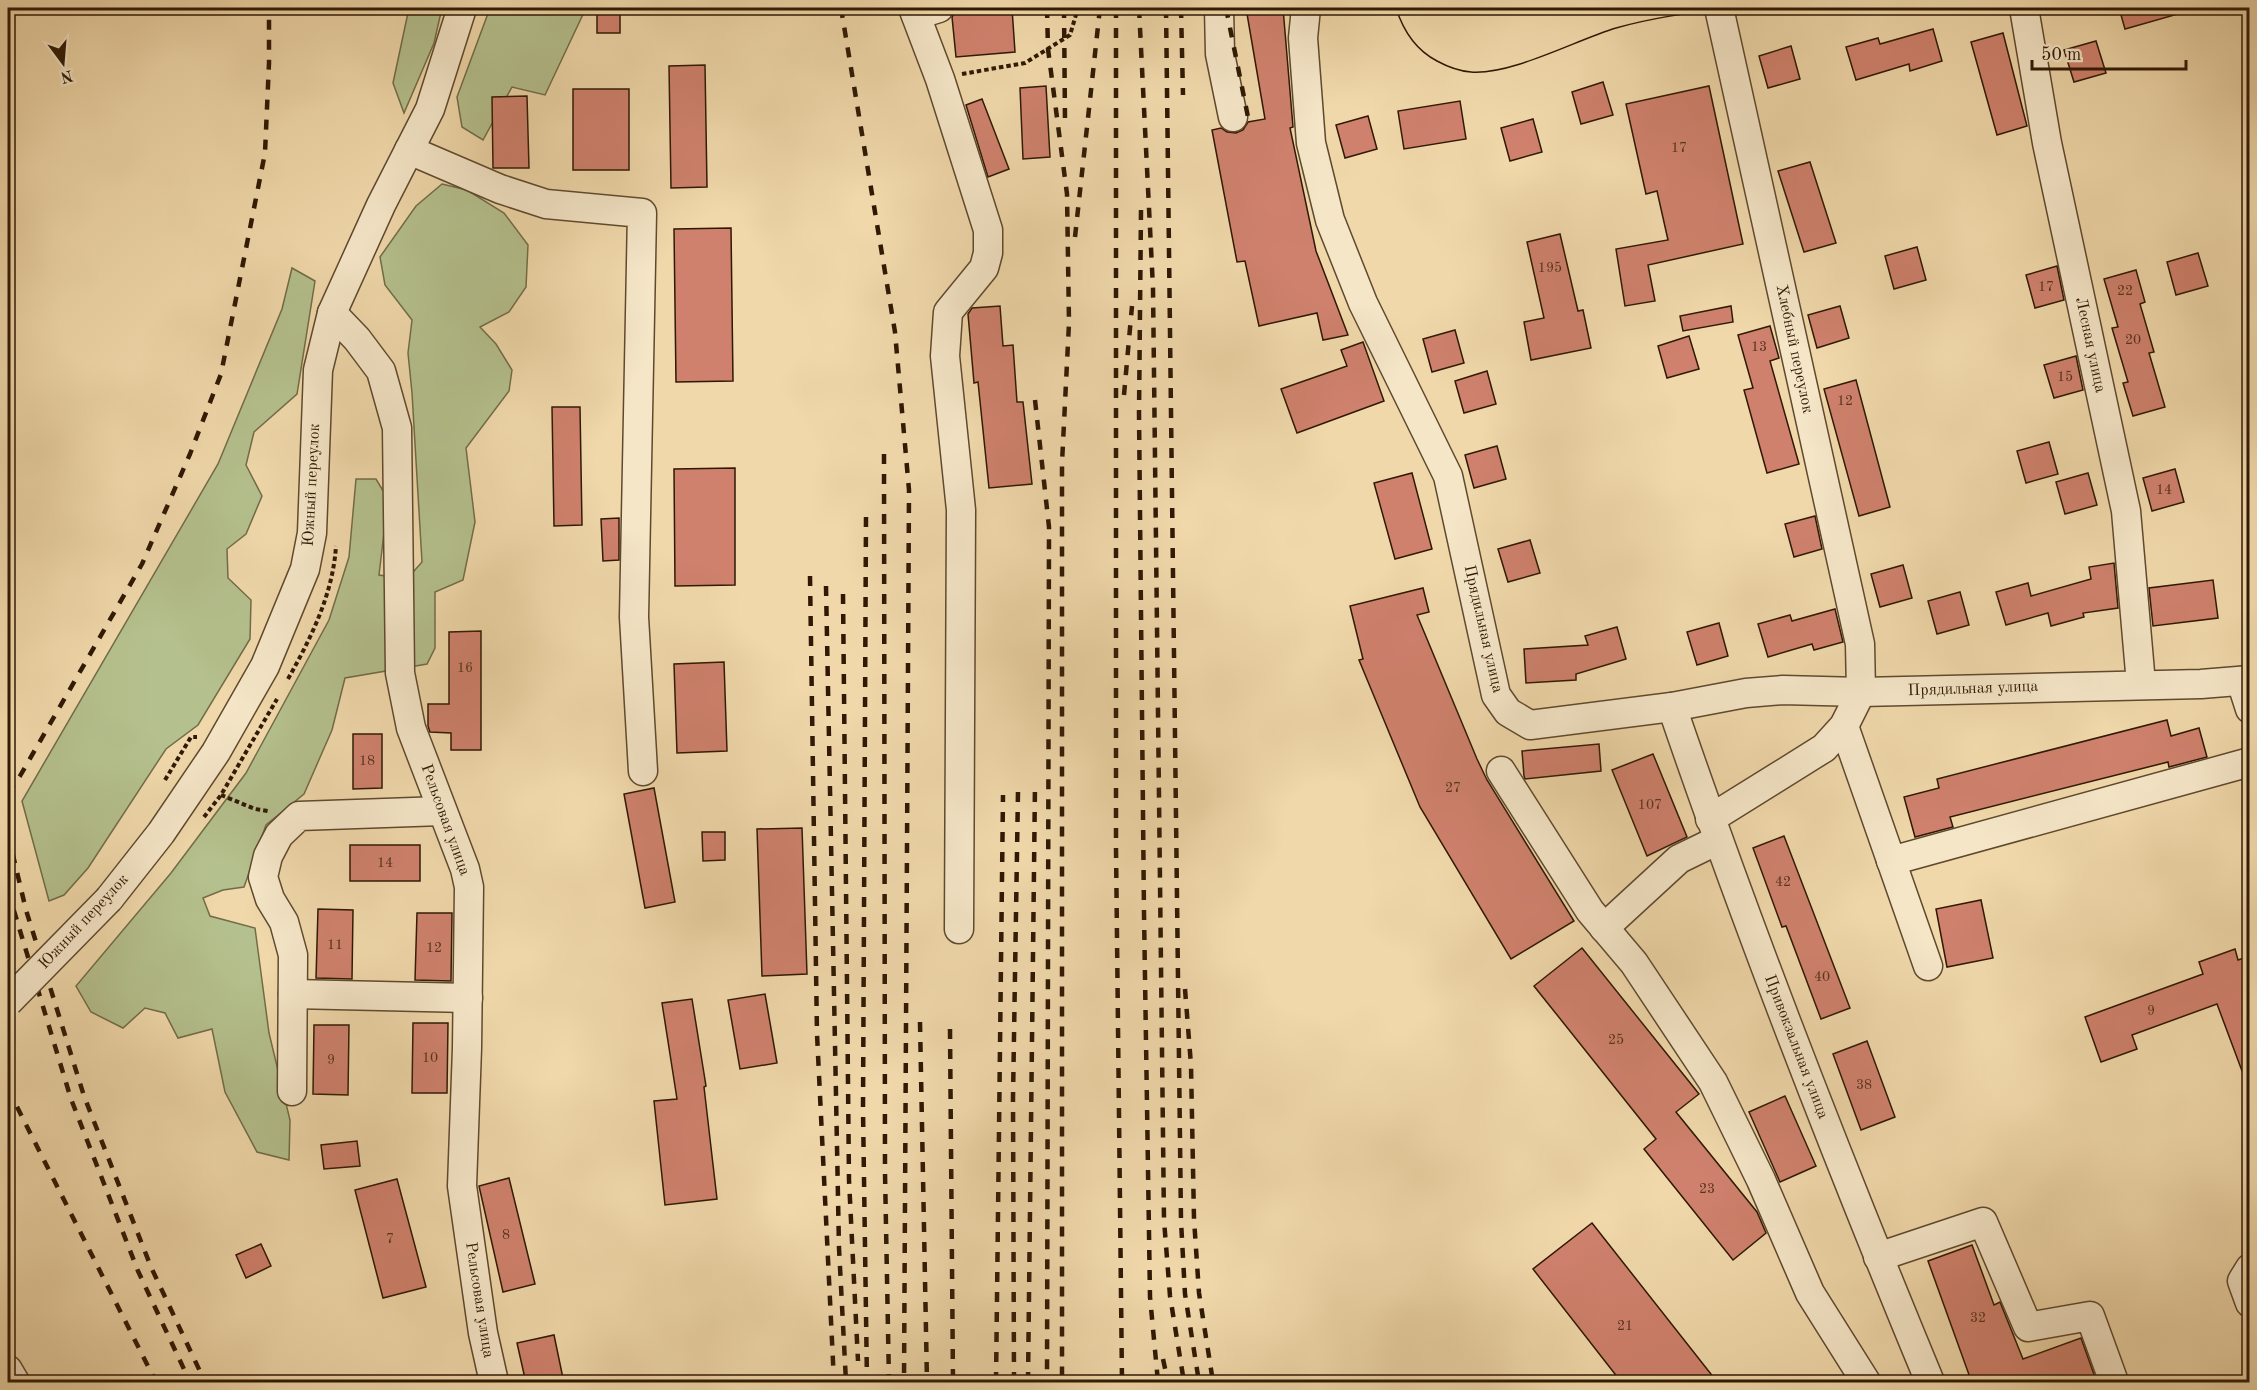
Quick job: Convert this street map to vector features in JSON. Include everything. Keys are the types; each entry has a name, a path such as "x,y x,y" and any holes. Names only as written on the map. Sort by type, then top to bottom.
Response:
{"street":[{"name":"Южный переулок","path":"8,1002 109,899 161,833 216,752 266,666 305,569 312,533 318,370 332,313 381,205 430,109 462,8"},
{"path":"1219,8 1220,54 1233,117"},
{"name":"Прядильная улица","path":"1306,8 1303,38 1311,143 1330,220 1363,303 1448,476 1496,695 1508,712 1530,725 1672,707 1746,693 1783,690 1861,692 2245,681"},
{"name":"Хлебный переулок","path":"1719,8 1860,644 1861,692"},
{"name":"Лесная улица","path":"2024,8 2047,143 2126,511 2141,684"},
{"path":"922,10 940,78 988,230 988,253 984,268 948,312 945,356 961,510 959,929"},
{"path":"409,150 500,189 546,204 642,213 634,617 643,771"},
{"name":"Рельсовая улица","path":"332,313 357,339 381,371 396,428 400,674 411,728 465,868 469,887 462,1186 483,1333 494,1383"},
{"path":"2245,681 2250,709"},
{"path":"1604,928 1714,830 1824,748 1844,726 1861,692"},
{"name":"Привокзальная улица","path":"1672,707 1714,830 1836,1152 1930,1383"},
{"path":"1844,726 1928,966"},
{"path":"1891,861 2250,762"},
{"path":"1501,771 1590,911 1634,963 1713,1082 1761,1180 1810,1293 1866,1383"},
{"path":"292,1091 293,955 284,922 270,899 263,877 268,856 279,835 299,816 442,811"},
{"path":"293,994 468,998"},
{"path":"1878,1257 1983,1222 2028,1327 2090,1316 2114,1383"},
{"path":"2250,1268 2242,1281 2250,1303"},
{"path":"8,1370 15,1383"}],"path":[{"path":"940,78 1025,63 1071,34 1078,8"},
{"path":"284,686 326,600 335,565 336,543"},
{"path":"255,809 221,795 278,696"}],"green space":[{"path":"409,8 442,8 434,43 404,113 393,83"},
{"path":"490,8 586,8 545,95 512,87 483,140 462,127 457,97"},
{"path":"442,184 467,190 504,213 528,245 526,287 509,312 480,327 496,344 512,370 509,391 466,448 475,522 463,580 435,592 435,648 427,664 345,678 332,730 304,794 266,825 244,887 223,890 203,898 210,916 255,928 269,1033 290,1120 289,1160 257,1152 225,1092 212,1029 178,1038 165,1013 145,1008 123,1028 91,1012 76,986 171,873 246,773 329,620 349,557 356,479 376,479 388,499 379,575 407,579 422,562 408,353 412,320 385,285 380,257 416,206"},
{"path":"292,268 315,281 297,394 254,432 246,465 262,496 246,534 227,549 228,578 251,600 250,639 198,725 166,749 88,868 64,895 49,901 22,801 218,464 282,309"}],"building":[{"path":"597,8 620,8 620,33 597,33"},
{"path":"1012,8 1015,52 956,57 952,17 955,12"},
{"path":"1246,8 1283,8 1293,127 1290,128 1316,251 1348,335 1323,340 1317,313 1259,326 1245,261 1237,262 1212,130 1221,128 1227,132 1236,133 1243,130 1248,122 1265,119"},
{"path":"2119,8 2185,8 2185,12 2125,29"},
{"path":"1933,29 1942,61 1910,71 1909,64 1856,80 1846,47 1878,38 1880,44"},
{"path":"2003,33 2027,126 1997,135 1971,42"},
{"path":"2096,41 2106,73 2074,82 2064,50"},
{"path":"1791,46 1800,79 1768,88 1759,56"},
{"path":"705,65 707,187 671,188 669,66"},
{"path":"1603,82 1613,115 1581,124 1572,92"},
{"path":"1046,86 1050,157 1023,159 1020,88"},
{"path":"1709,86 1743,244 1648,265 1655,301 1625,306 1616,249 1668,240 1657,191 1646,194 1626,104"},
{"path":"573,89 629,89 629,170 573,170"},
{"path":"527,96 529,168 493,168 492,97"},
{"path":"982,99 1009,169 988,177 966,105"},
{"path":"1460,101 1466,139 1404,149 1398,111"},
{"path":"1368,116 1377,149 1345,158 1336,125"},
{"path":"1533,119 1542,152 1510,161 1501,128"},
{"path":"1810,162 1836,243 1804,252 1778,171"},
{"path":"731,228 733,381 676,382 674,229"},
{"path":"1560,234 1578,311 1583,310 1591,348 1531,360 1524,322 1544,318 1527,242"},
{"path":"1917,247 1926,280 1894,289 1885,256"},
{"path":"2198,253 2208,286 2176,295 2167,262"},
{"path":"2057,266 2064,300 2035,308 2026,275"},
{"path":"2136,270 2145,302 2140,304 2154,352 2149,353 2165,407 2133,416 2123,383 2128,382 2112,328 2118,327 2104,279"},
{"path":"1000,306 1003,346 1013,345 1017,402 1023,402 1032,484 989,488 978,382 974,383 968,314 972,308"},
{"path":"1731,306 1733,322 1683,331 1680,316"},
{"path":"1840,306 1849,338 1817,348 1808,315"},
{"path":"1770,326 1779,358 1770,361 1799,464 1767,473 1744,390 1753,388 1738,335"},
{"path":"1455,330 1464,363 1432,372 1423,339"},
{"path":"1689,336 1699,369 1667,378 1658,346"},
{"path":"1363,342 1384,401 1297,433 1281,389 1347,366 1341,350"},
{"path":"2076,356 2083,390 2054,398 2044,365"},
{"path":"1487,371 1496,404 1464,413 1455,381"},
{"path":"1856,380 1890,507 1859,516 1824,389"},
{"path":"552,407 580,407 582,525 554,526"},
{"path":"2049,442 2058,474 2026,483 2017,451"},
{"path":"1497,446 1506,479 1474,488 1465,455"},
{"path":"735,468 735,585 675,586 674,469"},
{"path":"2175,469 2184,502 2152,511 2143,478"},
{"path":"1412,473 1432,549 1395,559 1374,483"},
{"path":"2088,473 2097,505 2065,514 2056,482"},
{"path":"1815,516 1822,549 1794,557 1785,524"},
{"path":"619,518 619,560 603,561 601,519"},
{"path":"1530,540 1540,573 1508,582 1498,549"},
{"path":"2114,563 2118,608 2083,613 2084,617 2051,626 2048,613 2006,625 1996,592 2028,583 2031,596 2091,579 2089,567"},
{"path":"1903,565 1912,598 1880,607 1871,574"},
{"path":"2213,580 2218,618 2153,626 2149,588"},
{"path":"1423,588 1429,612 1417,615 1477,759 1487,780 1574,921 1511,959 1420,807 1359,660 1363,659 1350,606"},
{"path":"1960,592 1969,625 1937,634 1928,601"},
{"path":"1835,609 1843,642 1814,650 1812,644 1768,657 1758,624 1790,615 1792,621"},
{"path":"1719,623 1728,656 1697,665 1687,632"},
{"path":"1617,627 1626,659 1576,674 1576,680 1526,683 1524,649 1588,645 1585,636"},
{"path":"481,631 481,750 451,750 451,733 430,732 428,704 449,704 449,632"},
{"path":"724,662 727,751 677,753 674,664"},
{"path":"2167,720 2171,736 2199,728 2207,757 2169,767 2168,762 1950,817 1953,827 1915,837 1904,797 1939,788 1937,779"},
{"path":"353,734 382,734 382,788 353,789"},
{"path":"1599,744 1601,771 1525,779 1522,751"},
{"path":"1653,754 1687,837 1647,856 1612,770"},
{"path":"654,788 675,902 645,908 624,794"},
{"path":"802,828 807,974 762,976 757,829"},
{"path":"702,832 725,832 725,860 703,861"},
{"path":"1784,836 1850,1008 1821,1019 1786,926 1782,927 1753,848"},
{"path":"350,845 420,845 420,881 350,881"},
{"path":"1981,900 1993,958 1947,967 1936,909"},
{"path":"318,909 353,910 352,979 316,978"},
{"path":"417,913 452,913 451,981 415,980"},
{"path":"1582,948 1699,1094 1676,1112 1757,1212 1766,1233 1733,1260 1644,1149 1656,1139 1534,986"},
{"path":"2235,949 2238,960 2250,956 2250,1086 2248,1087 2217,1004 2132,1035 2137,1049 2101,1062 2085,1017 2203,974 2199,962"},
{"path":"765,994 777,1063 740,1069 728,1000"},
{"path":"692,999 706,1086 704,1087 717,1199 665,1205 654,1101 677,1099 662,1003"},
{"path":"413,1023 448,1023 447,1093 412,1093"},
{"path":"314,1025 349,1025 348,1095 313,1094"},
{"path":"1867,1041 1895,1117 1861,1130 1833,1054"},
{"path":"1785,1096 1816,1166 1780,1182 1749,1112"},
{"path":"357,1141 360,1166 324,1169 321,1145"},
{"path":"509,1178 535,1284 503,1292 479,1186"},
{"path":"397,1179 426,1287 383,1298 355,1190"},
{"path":"1592,1223 1718,1383 1622,1383 1533,1269"},
{"path":"261,1244 271,1266 246,1278 236,1255"},
{"path":"1972,1245 1994,1305 2000,1302 2023,1359 2081,1338 2097,1383 1972,1383 1928,1261"},
{"path":"554,1335 564,1383 526,1383 517,1343"}],"tram line":[{"path":"1396,8 1407,32 1423,51 1449,67 1471,72 1524,63 1629,24 1725,8"}],"railway":[{"path":"8,793 142,564 190,454 221,374 265,153 269,8"},
{"path":"841,8 895,332 909,490 904,1382"},
{"path":"1047,8 1048,49 1067,194 1069,323 1062,463 1062,1382"},
{"path":"1064,8 1065,121"},
{"path":"1075,237 1100,8"},
{"path":"1116,8 1116,848 1122,1382"},
{"path":"1139,8 1153,288 1164,1220 1170,1296 1184,1382"},
{"path":"1166,8 1181,1221 1185,1294 1199,1382"},
{"path":"1181,8 1183,95"},
{"path":"1226,8 1249,122"},
{"path":"1141,210 1139,413 1144,913 1150,1297 1158,1382"},
{"path":"1124,395 1132,306"},
{"path":"1035,400 1049,527 1047,1382"},
{"path":"884,454 885,1173 889,1382"},
{"path":"866,517 863,1110 867,1382"},
{"path":"810,576 817,1034 834,1382"},
{"path":"826,586 839,1248 846,1382"},
{"path":"843,594 849,1180 858,1361"},
{"path":"1028,1382 1035,784"},
{"path":"1014,1382 1013,1098 1018,791"},
{"path":"996,1382 1003,795"},
{"path":"8,834 26,910 84,1096 151,1267 205,1382"},
{"path":"8,891 71,1099 138,1271 190,1382"},
{"path":"1185,989 1191,1065 1194,1219 1199,1293 1213,1382"},
{"path":"920,1022 927,1382"},
{"path":"950,1029 953,1382"},
{"path":"8,1089 156,1382"},
{"path":"1163,1359 1168,1382"}]}
